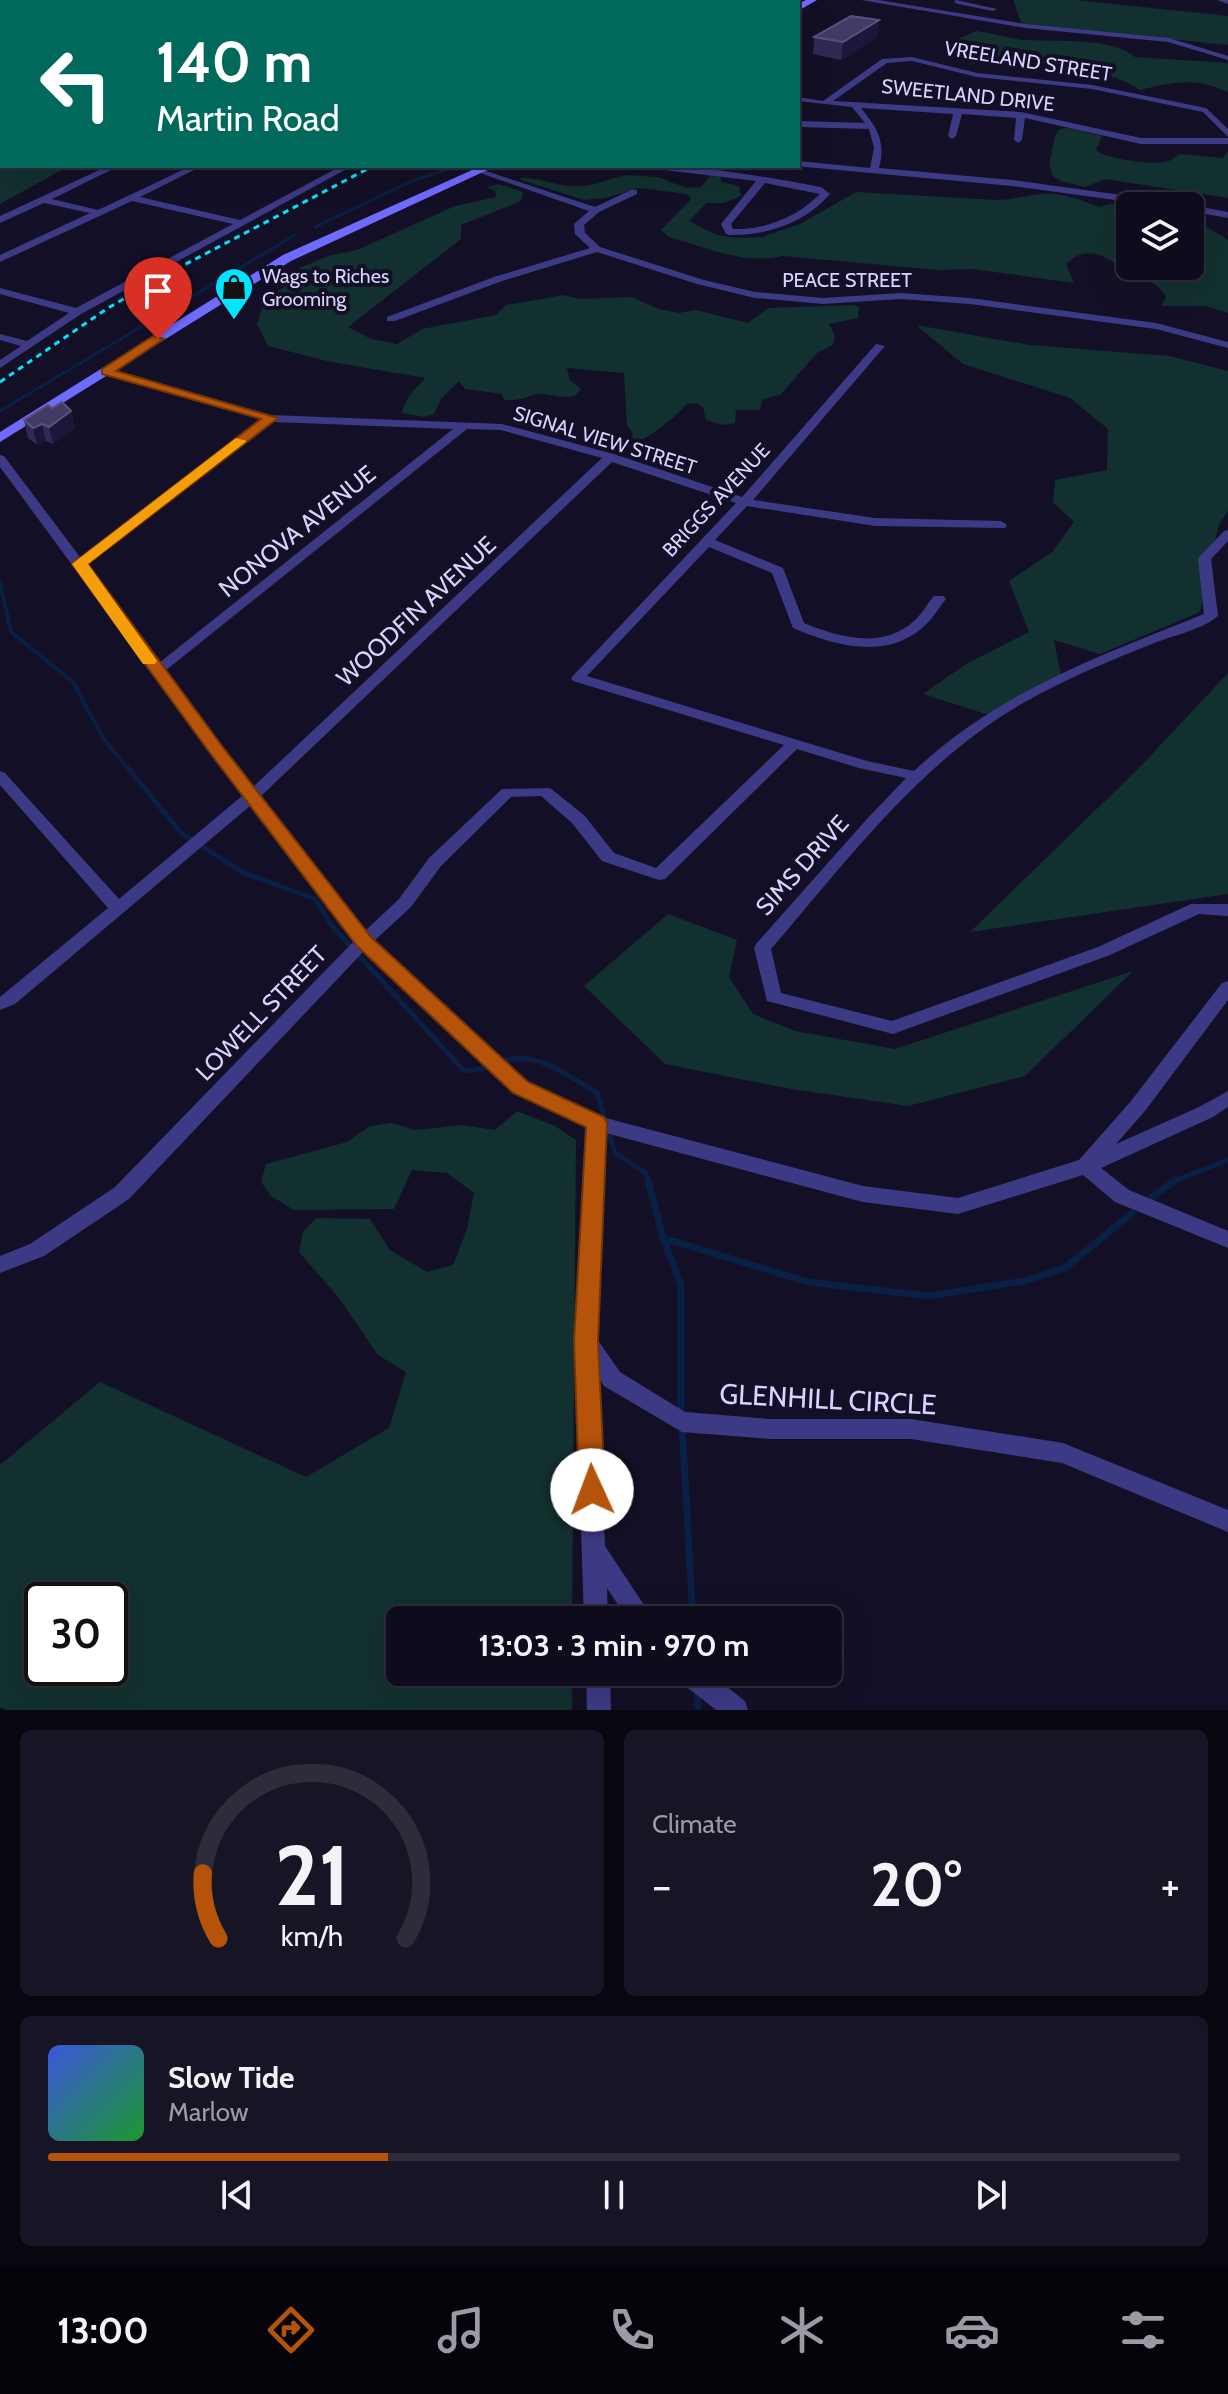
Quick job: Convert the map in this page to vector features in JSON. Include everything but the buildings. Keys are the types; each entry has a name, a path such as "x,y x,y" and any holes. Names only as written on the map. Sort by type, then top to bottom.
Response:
{"main road":[{"path":"0,438 287,258 485,168"}],"street":[{"path":"865,0 980,20 1169,40 1228,58"},
{"path":"961,0 958,2 993,9"},
{"path":"980,20 993,9 993,3 985,0"},
{"path":"1221,0 1228,2"},
{"name":"VREELAND STREET","path":"825,103 885,61 912,59 977,75 1092,87 1206,110 1228,134"},
{"name":"SWEETLAND DRIVE","path":"800,99 1021,115 1141,141 1228,141"},
{"path":"854,104 879,137 881,147 874,169"},
{"path":"952,136 958,112"},
{"path":"1018,140 1021,115"},
{"path":"800,124 870,126"},
{"path":"800,164 1012,183 1116,197"},
{"path":"0,220 111,168"},
{"path":"0,259 194,168"},
{"path":"0,365 77,312 344,168"},
{"path":"485,168 596,210"},
{"path":"671,168 762,180 821,190 825,194 797,215 756,232 729,232 726,224 762,180"},
{"path":"597,249 580,234 579,224 596,210 634,192"},
{"path":"133,198 239,223"},
{"path":"44,200 100,213"},
{"path":"1204,211 1228,215"},
{"path":"391,319 498,279 597,249"},
{"name":"PEACE STREET","path":"597,249 701,282 755,295 823,301 901,296 970,301 1156,326 1228,345"},
{"path":"0,291 77,312"},
{"path":"0,337 29,345"},
{"name":"BRIGGS AVENUE","path":"795,743 578,678 744,502 880,346"},
{"name":"SIGNAL VIEW STREET","path":"106,372 271,418 502,427 610,457 744,502 875,522 1001,525"},
{"path":"79,564 271,418"},
{"name":"NONOVA AVENUE","path":"157,671 465,425"},
{"name":"WOODFIN AVENUE","path":"0,1004 9,1000 251,797 610,457"},
{"path":"0,459 251,797 364,941 521,1087 597,1123 863,1194 958,1206 1086,1166 1178,1125 1228,1098"},
{"name":"SIMS DRIVE","path":"1228,534 1204,558 1211,616 1061,676 992,716 917,776 762,948 773,997 893,1028 1104,951 1197,908 1228,910"},
{"path":"705,541 778,571 798,625 837,642 877,644 915,627 939,599"},
{"path":"795,743 864,765 917,776"},
{"name":"LOWELL STREET","path":"0,1265 37,1250 122,1193 364,941 405,903 435,862 507,792 545,791 578,819 608,857 659,875 795,743"},
{"path":"0,776 118,909"},
{"path":"1086,1166 1138,1106 1228,987"},
{"path":"596,1606 586,1341 597,1123"},
{"path":"1086,1166 1122,1196 1228,1240"},
{"name":"GLENHILL CIRCLE","path":"586,1341 612,1379 682,1422 769,1429 911,1429 1063,1453 1228,1521"},
{"path":"594,1550 632,1606"},
{"path":"598,1686 599,1710"},
{"path":"706,1686 736,1710"}],"green space":[{"path":"1013,0 1075,0 1228,16 1228,45 1027,24 1021,22"},
{"path":"977,31 1020,39 1098,43 1113,46 1135,57 1228,63 1228,92 1205,84 1184,82 1140,90 1124,81 1082,70 971,64 977,57 950,53 960,38"},
{"path":"1060,129 1102,136 1096,150 1131,161 1169,161 1179,154 1223,158 1228,151 1228,198 1105,179 1085,187 1061,181 1053,176 1049,165 1055,136"},
{"path":"0,168 65,168 0,204"},
{"path":"628,175 658,177 687,188 701,187 711,175 720,176 722,182 739,186 741,196 724,203 707,203 689,221 717,235 739,238 762,237 800,224 856,192 997,200 1057,194 1099,207 1116,204 1116,264 1092,253 1078,255 1066,264 1074,283 973,269 938,270 783,256 740,257 669,237 661,230 691,199 687,194 639,188 605,198 584,200 521,178 565,185 593,184"},
{"path":"499,184 523,192 521,201 461,225 461,239 348,327 371,339 397,344 422,329 496,315 506,305 563,295 580,299 632,297 659,309 679,313 696,310 748,323 768,308 855,305 859,308 858,318 829,324 835,336 833,345 817,353 781,394 762,400 760,410 736,410 735,423 722,425 706,420 703,407 696,403 687,404 655,432 617,453 613,440 631,437 633,433 627,425 624,373 567,368 570,380 581,389 575,396 539,394 513,400 504,400 502,394 465,389 459,381 441,399 434,414 424,417 401,413 409,396 425,378 331,362 268,346 257,324 263,303 270,295 290,284 300,268 328,256 357,250 455,206 496,197 495,191 487,187"},
{"path":"1204,226 1228,240 1228,313 1205,306 1161,306 1166,297 1157,286 1146,280 1204,280"},
{"path":"916,325 1030,345 1169,356 1228,371 1228,511 1219,524 1200,612 1100,654 1054,640 1061,676 992,716 923,694 966,664 1029,632 1009,581 1052,552 1074,522 1053,502 1055,480 1107,470 1108,429 1070,398 963,364"},
{"path":"1228,673 1228,894 970,932 1138,769"},
{"path":"668,914 737,940 729,977 753,1014 795,1031 895,1049 1133,971 1025,1076 908,1106 791,1089 665,1064 584,986"},
{"path":"517,1111 555,1126 576,1140 572,1606 386,1606 386,1686 572,1686 572,1710 7,1710 0,1707 0,1465 100,1382 306,1477 389,1428 406,1372 378,1355 339,1298 299,1252 303,1232 316,1218 370,1219 390,1250 427,1272 453,1265 467,1229 474,1193 447,1173 412,1170 394,1209 294,1210 271,1196 261,1182 266,1164 347,1142 370,1126 391,1123 415,1130 462,1125 495,1130"}],"waterway":[{"path":"315,227 412,181 451,168"},
{"path":"0,411 295,235"},
{"path":"0,583 11,632 73,682 103,738 129,770"},
{"path":"128,768 181,833 244,873 315,899 332,926 464,1071 508,1060 532,1060 555,1068 597,1093 615,1153 646,1173 648,1182"},
{"path":"1176,1180 1228,1160"},
{"path":"648,1180 663,1238"},
{"path":"1152,1197 1176,1180"},
{"path":"1171,1182 1176,1180"},
{"path":"663,1238 808,1282 928,1296 1024,1281 1065,1268 1132,1213"},
{"path":"663,1238 681,1285 681,1415"},
{"path":"682,1425 692,1606"},
{"path":"697,1691 698,1710"}],"railway":[{"path":"0,382 108,308 163,276 369,168"}],"slow traffic":[{"path":"149,661 79,564 241,441"}],"place":[{"name":"Wags to Riches Grooming","path":"234,321"}],"route":[{"path":"158,339 106,372 271,418 79,564 251,797 364,941 521,1087 597,1123 586,1341 592,1490"}]}
